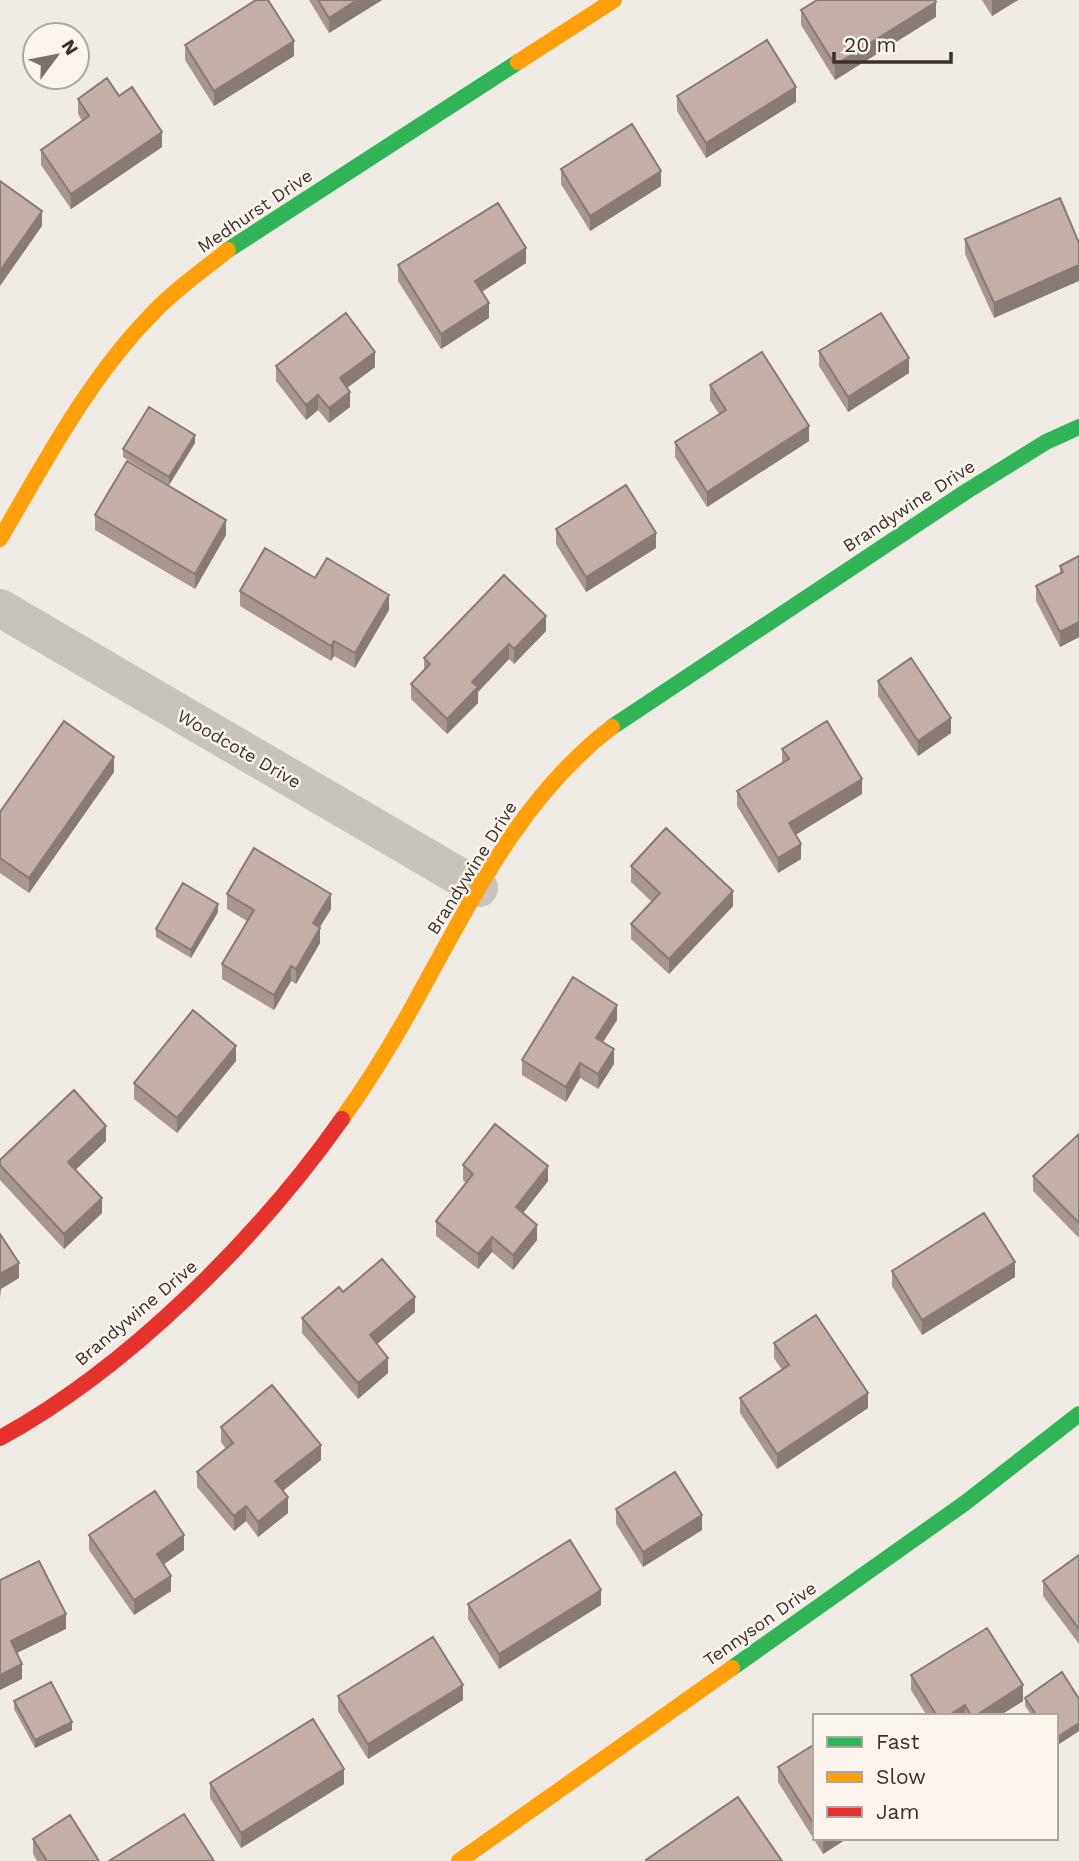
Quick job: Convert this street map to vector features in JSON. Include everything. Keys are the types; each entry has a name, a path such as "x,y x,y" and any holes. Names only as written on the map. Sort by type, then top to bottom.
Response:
{"street":[{"name":"Medhurst Drive","path":"0,539 99,376 142,323 183,286 234,245 614,0"},
{"name":"Brandywine Drive","path":"0,1438 63,1398 114,1361 160,1322 227,1259 287,1191 364,1088 479,888 530,809 574,759 609,729 658,694 967,491 1046,442 1079,427"},
{"name":"Woodcote Drive","path":"0,608 479,888"},
{"name":"Tennyson Drive","path":"459,1861 965,1503 1079,1415"}],"building":[{"path":"256,0 268,0 294,41 214,91 185,45"},
{"path":"318,0 357,0 329,18"},
{"path":"817,0 936,2 835,65 801,10"},
{"path":"767,40 796,87 706,143 677,96"},
{"path":"107,78 119,96 132,87 162,132 71,194 41,150 89,116 78,99"},
{"path":"632,124 661,171 590,216 561,169"},
{"path":"0,181 42,211 0,271"},
{"path":"1060,198 1079,243 1079,265 994,303 965,239"},
{"path":"498,203 526,248 475,281 489,303 441,334 398,265"},
{"path":"346,313 375,352 340,378 350,392 329,408 318,395 306,405 276,366"},
{"path":"881,313 909,358 848,397 819,351"},
{"path":"762,352 809,426 707,492 675,442 726,410 710,385"},
{"path":"149,407 195,435 169,477 123,449"},
{"path":"127,461 226,520 195,574 95,515"},
{"path":"626,485 656,533 586,577 556,529"},
{"path":"265,548 315,578 327,558 389,595 355,653 334,641 331,646 240,591"},
{"path":"1079,556 1079,622 1060,632 1036,586 1063,572 1060,566"},
{"path":"504,575 546,616 514,649 509,644 472,682 478,687 447,719 411,684 430,664 424,658"},
{"path":"911,658 951,718 918,741 878,681"},
{"path":"64,721 114,757 29,878 0,858 0,812"},
{"path":"827,721 862,779 789,823 801,844 778,858 737,791 789,759 782,749"},
{"path":"666,828 733,891 669,959 631,924 660,893 631,866"},
{"path":"254,848 331,894 313,923 320,928 296,969 291,966 274,995 222,964 254,910 227,894"},
{"path":"183,883 218,904 191,950 156,929"},
{"path":"573,977 617,1005 596,1038 614,1049 598,1074 580,1063 566,1087 522,1060"},
{"path":"193,1010 236,1046 177,1118 134,1083"},
{"path":"74,1090 106,1126 68,1162 102,1198 64,1234 0,1165 0,1160"},
{"path":"495,1124 548,1166 516,1207 537,1225 513,1255 492,1237 478,1254 436,1221 473,1174 463,1165"},
{"path":"1079,1134 1079,1223 1033,1176"},
{"path":"984,1213 1015,1262 922,1320 892,1271"},
{"path":"0,1234 19,1263 0,1274"},
{"path":"382,1259 415,1297 370,1335 388,1358 358,1383 302,1318 339,1287 343,1292"},
{"path":"816,1315 868,1393 777,1454 740,1398 789,1365 774,1343"},
{"path":"272,1385 321,1445 275,1481 288,1497 258,1522 246,1506 234,1516 197,1472 233,1443 221,1427"},
{"path":"675,1472 702,1515 643,1552 616,1509"},
{"path":"155,1491 184,1535 157,1554 171,1576 134,1600 89,1535"},
{"path":"570,1540 601,1590 499,1654 468,1604"},
{"path":"1079,1555 1079,1629 1043,1581"},
{"path":"39,1561 66,1614 11,1641 22,1664 0,1675 0,1580"},
{"path":"987,1628 1023,1685 978,1714 970,1714 965,1705 951,1714 936,1714 911,1675"},
{"path":"433,1637 463,1685 368,1744 338,1696"},
{"path":"1062,1672 1079,1699 1079,1723 1058,1737 1058,1714 1036,1714 1025,1698"},
{"path":"51,1682 72,1722 35,1740 14,1701"},
{"path":"313,1719 344,1769 241,1833 210,1783"},
{"path":"813,1745 813,1823 778,1767"},
{"path":"738,1797 782,1861 646,1860"},
{"path":"184,1814 214,1861 109,1861"},
{"path":"70,1815 99,1861 47,1861 33,1839"}],"traffic: fast":[{"path":"228,250 518,62"},
{"path":"612,727 967,491 1046,442 1079,427"},
{"path":"732,1668 965,1503 1079,1414"}],"traffic: slow":[{"path":"518,62 614,0"},
{"path":"0,539 51,451 107,367 159,307 228,250"},
{"path":"342,1119 407,1017 477,890 524,819 579,755 612,727"},
{"path":"459,1861 732,1668"}],"traffic: jam":[{"path":"0,1438 96,1375 188,1297 271,1209 342,1119"}]}
